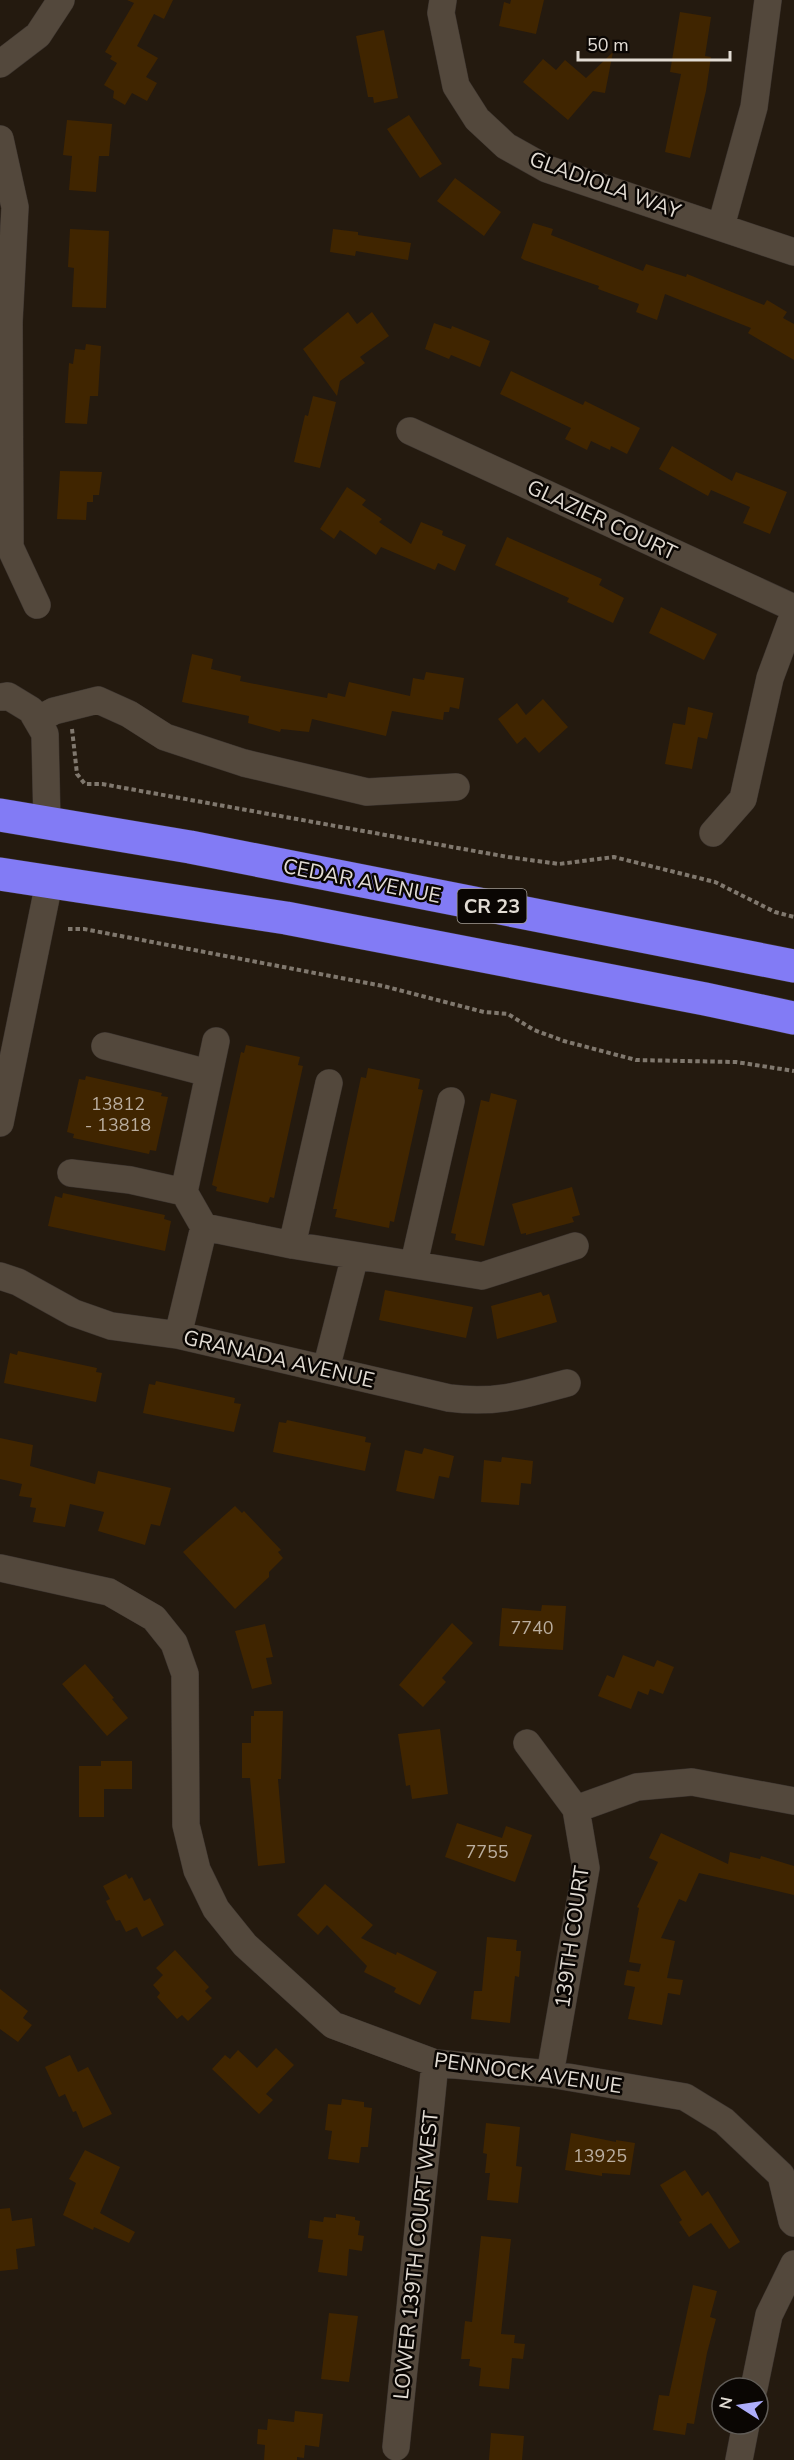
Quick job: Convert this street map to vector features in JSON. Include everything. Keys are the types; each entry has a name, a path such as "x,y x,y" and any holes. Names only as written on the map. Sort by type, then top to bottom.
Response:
{"highway":[{"name":"CEDAR AVENUE","path":"0,815 271,862 794,966"},
{"path":"0,873 49,883"},
{"name":"CR 23","path":"49,883 286,918 794,1018"}],"street":[{"path":"0,64 38,35 61,0"},
{"name":"GLADIOLA WAY","path":"443,0 441,13 456,86 477,119 506,146 548,169 794,252"},
{"path":"721,226 754,107 768,0"},
{"path":"0,139 15,207 9,322 10,547 37,605"},
{"name":"GLAZIER COURT","path":"410,431 794,608"},
{"path":"713,833 743,799 770,678 794,613"},
{"path":"0,697 8,696 32,710 41,727 47,823"},
{"path":"41,727 54,711 98,700 129,714 165,737 244,763 367,792 456,787"},
{"path":"0,1123 49,883"},
{"path":"178,1335 204,1227 184,1192 216,1041"},
{"path":"105,1046 208,1073"},
{"path":"292,1245 329,1083"},
{"path":"414,1263 451,1101"},
{"path":"71,1173 130,1180 184,1192"},
{"path":"204,1227 292,1245 414,1263 482,1276 575,1246"},
{"path":"326,1369 355,1256"},
{"name":"GRANADA AVENUE","path":"0,1276 18,1282 57,1305 111,1326 178,1335 469,1401 508,1399 567,1383"},
{"name":"PENNOCK AVENUE","path":"0,1568 110,1592 154,1618 174,1644 185,1674 186,1825 197,1870 216,1909 245,1945 333,2025 435,2063 550,2074 686,2097 724,2121 781,2175 794,2223"},
{"name":"139TH COURT","path":"527,1743 576,1809 586,1868 550,2074"},
{"path":"576,1809 637,1787 692,1782 794,1801"},
{"name":"LOWER 139TH COURT WEST","path":"396,2447 435,2063"},
{"path":"756,2376 769,2314 794,2264"},
{"path":"739,2460 744,2436"}],"path":[{"path":"71,707 77,774 85,784 102,784 508,857 559,864 614,857 715,882 775,912 794,917"},
{"path":"68,929 84,929 383,986 484,1012 508,1014 534,1030 564,1041 636,1060 736,1062 794,1071"}],"building":[{"path":"127,0 173,0 164,19 154,14 137,46 158,58 146,77 157,83 147,101 132,93 125,105 113,98 114,91 104,85 117,63 105,52 134,3"},
{"path":"511,0 544,0 536,34 499,26 504,2 510,4"},
{"path":"680,12 711,17 705,56 711,57 706,91 690,158 665,152 681,74 670,72"},
{"path":"384,30 398,98 374,103 373,97 368,97 356,36"},
{"path":"613,52 605,93 593,91 568,120 523,82 543,59 556,70 565,60 586,78"},
{"path":"409,115 442,164 420,178 387,129"},
{"path":"67,120 112,124 109,156 99,156 96,192 69,190 72,156 63,155"},
{"path":"455,178 501,212 484,236 437,201"},
{"path":"533,223 553,229 551,235 643,271 646,264 686,277 687,274 764,305 767,300 787,312 783,318 794,324 794,360 748,333 751,328 665,294 657,320 636,312 639,304 598,289 599,286 524,260 521,258"},
{"path":"70,229 109,231 106,308 72,307 74,268 68,267"},
{"path":"333,229 411,243 408,260 356,251 355,256 330,252"},
{"path":"348,312 357,324 372,312 389,336 360,357 365,363 340,381 337,396 303,349"},
{"path":"434,323 451,329 452,326 490,341 480,367 451,355 449,359 425,349"},
{"path":"86,344 101,346 98,396 90,396 87,424 65,423 69,363 73,364 75,349 85,350"},
{"path":"511,371 583,405 585,401 640,428 627,454 611,446 610,450 591,441 587,450 565,439 571,428 500,394"},
{"path":"313,396 336,402 320,468 294,462 305,415 308,416"},
{"path":"672,446 732,481 736,472 787,492 770,534 743,523 750,507 711,490 708,496 659,469"},
{"path":"60,471 102,472 99,495 93,495 93,502 87,502 86,520 57,519"},
{"path":"347,487 366,500 362,505 382,519 379,522 411,544 421,522 443,531 442,535 466,545 455,571 438,563 435,570 381,547 376,555 340,530 334,539 320,529"},
{"path":"507,537 602,579 599,585 624,598 613,623 567,602 569,598 495,565"},
{"path":"661,607 717,634 704,660 649,633"},
{"path":"192,654 213,659 211,669 241,676 240,681 327,698 328,693 345,697 349,682 410,696 413,678 424,680 426,672 464,678 459,709 450,707 449,712 444,712 443,720 392,711 386,736 312,719 309,732 281,729 280,732 248,723 249,716 182,702"},
{"path":"543,699 568,727 539,753 525,737 517,744 498,719 517,703 526,715"},
{"path":"688,707 713,713 707,739 698,737 692,769 665,764 673,723 685,725"},
{"path":"246,1045 300,1057 298,1065 303,1066 274,1198 270,1197 268,1203 216,1191 217,1187 212,1185 241,1052 244,1053"},
{"path":"368,1068 420,1079 418,1089 423,1090 394,1222 390,1221 389,1228 335,1217 337,1209 333,1209 361,1077 366,1078"},
{"path":"86,1076 162,1093 161,1096 168,1097 156,1151 150,1150 149,1154 73,1138 74,1134 67,1132 79,1079 85,1080"},
{"path":"491,1093 517,1100 484,1246 455,1240 456,1234 451,1233 481,1100 489,1102"},
{"path":"572,1187 580,1215 572,1217 574,1222 526,1235 526,1233 521,1234 512,1204"},
{"path":"63,1193 165,1215 164,1219 171,1221 165,1251 48,1226 55,1196 62,1198"},
{"path":"385,1290 473,1307 466,1338 379,1320"},
{"path":"541,1292 543,1296 549,1294 557,1322 497,1339 491,1306"},
{"path":"18,1351 97,1368 96,1372 102,1373 96,1402 4,1383 10,1353 17,1355"},
{"path":"156,1381 235,1398 234,1403 241,1404 234,1432 143,1413 149,1384 155,1385"},
{"path":"287,1420 366,1437 365,1442 371,1443 365,1471 273,1452 279,1422 286,1423"},
{"path":"0,1438 33,1445 30,1466 95,1484 98,1471 171,1488 160,1526 151,1524 145,1545 98,1531 104,1512 70,1504 65,1527 33,1522 36,1508 30,1507 32,1498 19,1496 22,1484 0,1479"},
{"path":"424,1448 454,1456 449,1478 439,1476 434,1499 396,1491 405,1450 422,1454"},
{"path":"502,1457 533,1461 531,1484 521,1483 519,1505 481,1502 484,1460 501,1462"},
{"path":"235,1506 242,1513 244,1511 281,1550 278,1552 283,1558 269,1572 269,1577 235,1609 183,1552"},
{"path":"542,1605 566,1606 563,1650 499,1646 502,1608 541,1611"},
{"path":"452,1623 473,1643 442,1678 446,1682 423,1707 399,1685"},
{"path":"265,1624 273,1657 266,1658 272,1684 252,1689 235,1631"},
{"path":"623,1655 654,1667 657,1660 674,1667 663,1694 650,1689 648,1695 638,1691 631,1709 598,1696 607,1675 614,1678"},
{"path":"85,1664 128,1718 107,1736 62,1684"},
{"path":"254,1711 283,1711 281,1779 278,1779 285,1863 258,1866 250,1778 242,1778 242,1743 251,1743 251,1716 254,1716"},
{"path":"440,1729 448,1794 412,1799 410,1785 406,1786 398,1734"},
{"path":"101,1761 132,1761 132,1789 104,1789 104,1817 79,1817 79,1766 101,1766"},
{"path":"457,1823 502,1838 506,1826 532,1835 515,1882 445,1857"},
{"path":"661,1833 728,1864 730,1852 760,1859 761,1856 794,1866 794,1895 699,1873 686,1902 679,1899 661,1938 675,1941 667,1978 683,1980 680,1995 668,1993 662,2025 628,2019 635,1987 624,1985 627,1970 639,1972 641,1964 629,1962 639,1908 637,1907 658,1862 649,1858"},
{"path":"126,1874 129,1879 132,1877 144,1901 150,1898 164,1925 142,1937 137,1927 126,1932 120,1920 116,1921 106,1901 110,1899 103,1886"},
{"path":"325,1884 373,1925 361,1938 396,1955 397,1952 437,1972 420,2005 394,1992 396,1988 364,1972 367,1966 327,1925 318,1935 297,1915"},
{"path":"487,1937 517,1940 516,1951 521,1951 519,1977 515,1976 510,2023 471,2019 474,1991 482,1991"},
{"path":"175,1950 209,1987 205,1991 212,1998 188,2021 182,2015 177,2019 157,1997 160,1993 153,1985 163,1975 156,1968"},
{"path":"0,1989 28,2011 23,2018 32,2025 18,2042 0,2029"},
{"path":"276,2048 294,2065 266,2094 273,2100 259,2114 212,2069 225,2055 230,2059 238,2050 257,2068"},
{"path":"70,2055 78,2072 88,2067 112,2114 83,2128 65,2094 59,2097 45,2067"},
{"path":"342,2099 364,2102 364,2107 372,2108 368,2147 361,2147 359,2163 328,2159 332,2131 325,2130 328,2104 341,2105"},
{"path":"486,2123 520,2127 516,2166 522,2167 518,2203 487,2200 490,2173 485,2173 487,2154 483,2153"},
{"path":"571,2133 616,2142 616,2140 635,2143 630,2175 602,2173 602,2176 565,2170"},
{"path":"85,2150 120,2167 100,2213 135,2232 129,2243 94,2227 93,2230 63,2215 76,2183 69,2179"},
{"path":"685,2170 702,2196 708,2191 740,2242 729,2249 711,2223 689,2237 679,2222 682,2220 660,2185"},
{"path":"10,2208 12,2221 32,2218 35,2246 16,2249 18,2269 0,2271 0,2209"},
{"path":"336,2214 355,2217 355,2220 360,2221 358,2235 364,2236 362,2251 349,2249 347,2276 318,2272 323,2240 308,2238 310,2220 323,2222 324,2217 336,2218"},
{"path":"481,2236 511,2239 501,2334 515,2335 514,2343 525,2344 523,2359 512,2358 509,2389 479,2386 481,2368 469,2366 470,2359 461,2359 465,2321 472,2322"},
{"path":"693,2285 717,2291 710,2317 716,2319 707,2353 694,2424 687,2423 685,2435 653,2430 659,2395 669,2396"},
{"path":"329,2313 358,2316 349,2382 321,2379"},
{"path":"295,2411 323,2414 319,2447 305,2445 304,2458 297,2457 297,2460 264,2460 265,2445 257,2444 258,2429 267,2430 268,2419 294,2422"},
{"path":"491,2433 524,2436 522,2460 489,2460"}]}
